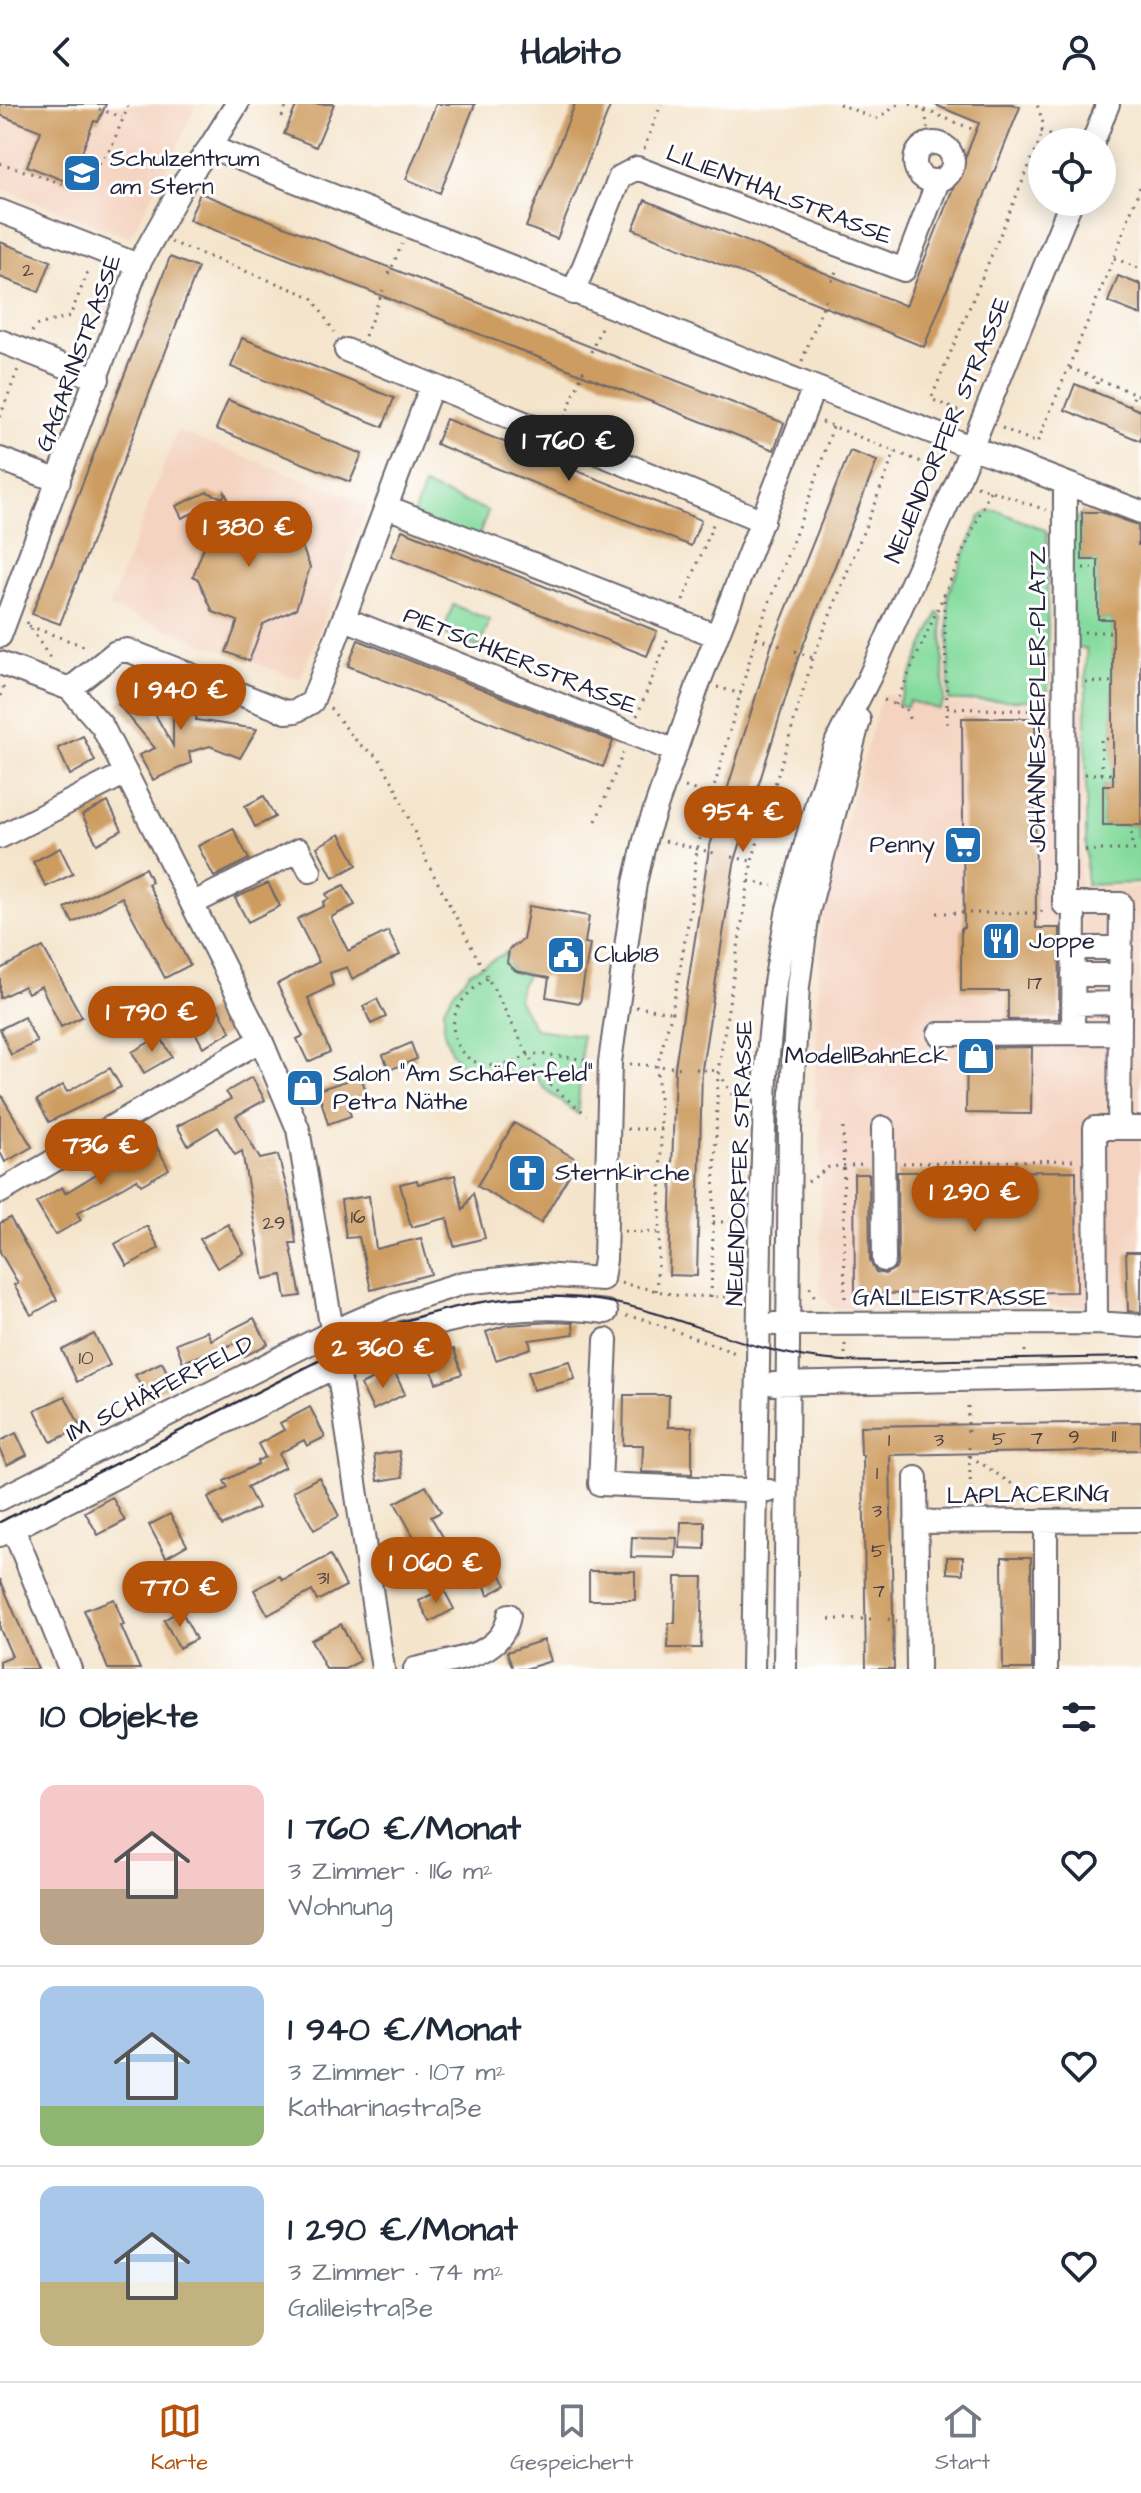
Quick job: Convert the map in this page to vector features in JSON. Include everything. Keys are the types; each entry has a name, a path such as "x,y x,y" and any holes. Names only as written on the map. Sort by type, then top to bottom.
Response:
{"street":[{"name":"GAGARINSTRASSE","path":"0,636 138,265 184,183 237,104"},
{"path":"1099,128 1108,104"},
{"name":"LILIENTHALSTRASSE","path":"573,293 620,177 637,168 904,270 938,181 923,178 914,166 918,151 930,143"},
{"path":"210,147 805,384 1141,512"},
{"path":"0,211 138,265"},
{"name":"NEUENDORFER STRASSE","path":"753,1669 766,1075 775,983 788,909 837,741 870,676 971,448 1065,216"},
{"path":"0,341 98,379"},
{"path":"352,352 763,521"},
{"path":"603,1269 610,1062 635,883 646,836 717,636 763,521 805,384"},
{"path":"70,689 122,650 133,651 286,712 305,708 317,692 432,385"},
{"path":"0,459 59,481"},
{"name":"JOHANNES-KEPLER-PLATZ","path":"1065,484 1063,850 1074,948 1073,1033"},
{"path":"387,507 717,636"},
{"name":"PIETSCHKERSTRASSE","path":"345,619 675,751"},
{"path":"0,663 70,689 102,726 261,1040 298,1129 383,1669"},
{"name":"NEUENDORFER STRASSE","path":"785,1669 787,1324 792,1067 798,986 808,912 870,676"},
{"path":"0,837 126,773"},
{"path":"192,904 299,850 310,871"},
{"path":"1069,904 1121,904 1120,1033 1130,1128 1095,1128 1096,1323"},
{"path":"1074,948 1121,948"},
{"path":"1073,975 1120,975"},
{"path":"1073,1004 1120,1003"},
{"path":"939,1034 1120,1033"},
{"path":"0,1192 261,1040"},
{"path":"883,1128 884,1260"},
{"name":"IM SCHÄFERFELD","path":"0,1499 332,1332 396,1304 463,1283 603,1269"},
{"path":"70,1669 6,1532 402,1333 467,1315 532,1307 606,1312"},
{"name":"GALILEISTRASSE","path":"760,1324 1096,1323 1141,1326"},
{"path":"606,1340 600,1484 786,1492"},
{"path":"760,1384 1141,1376"},
{"name":"LAPLACERING","path":"916,1478 918,1669"},
{"name":"LAPLACERING","path":"916,1522 1141,1520"},
{"path":"1046,1521 1046,1669"},
{"path":"415,1669 481,1652 495,1643 507,1627 509,1615"}],"path":[{"path":"0,163 73,187 84,181 111,148 129,104"},
{"path":"282,117 287,104"},
{"path":"637,168 661,104"},
{"path":"839,104 876,119 899,104"},
{"path":"910,104 972,129"},
{"path":"1037,104 1042,128"},
{"path":"99,109 122,117"},
{"path":"925,110 930,143"},
{"path":"958,411 931,399 1028,169"},
{"path":"998,427 1037,443 1114,258 1141,184"},
{"path":"389,274 408,228"},
{"path":"153,235 312,297 352,352 383,290"},
{"path":"0,417 35,326 70,316 98,249"},
{"path":"1114,258 1141,269"},
{"path":"1138,284 1141,277"},
{"path":"805,384 827,295"},
{"path":"591,352 609,307"},
{"path":"1069,367 1141,396"},
{"path":"557,437 584,369"},
{"path":"1093,391 1099,379"},
{"path":"1130,406 1135,393"},
{"path":"656,1291 661,1129 657,1066 672,1012 690,912 697,849 756,637 813,488 833,426 895,452 813,658 752,861 718,1071 711,1297"},
{"path":"895,705 990,491"},
{"path":"596,821 721,504"},
{"path":"944,596 947,724"},
{"path":"15,597 29,626 70,689"},
{"path":"29,626 111,656"},
{"path":"1064,632 1113,632"},
{"path":"756,637 780,646"},
{"path":"795,651 813,658"},
{"path":"1064,682 1113,682"},
{"path":"317,692 359,744 379,758 403,801 427,862 529,1055 549,1084 569,1103 609,1128 661,1129"},
{"path":"884,700 906,709 911,724"},
{"path":"947,708 1063,711"},
{"path":"1102,774 1101,739 1113,739"},
{"path":"1063,775 1113,774"},
{"path":"665,781 712,796"},
{"path":"1131,825 1132,849"},
{"path":"646,836 714,853"},
{"path":"1063,850 1141,850"},
{"path":"732,857 752,861"},
{"path":"749,881 781,887"},
{"path":"937,913 1037,913 1069,904"},
{"path":"488,977 458,1006 453,1027 458,1046 472,1060 491,1066 529,1055"},
{"path":"617,1004 672,1012"},
{"path":"696,1069 718,1071"},
{"path":"718,1071 737,1103 745,1139"},
{"path":"843,1128 845,1382"},
{"path":"808,1182 829,1167 844,1164 1095,1160"},
{"path":"713,1222 742,1222"},
{"path":"606,1231 660,1233"},
{"path":"603,1269 656,1291 680,1296 740,1297"},
{"path":"808,1284 815,1298"},
{"path":"606,1312 643,1319 738,1354"},
{"path":"968,1406 968,1432"},
{"path":"969,1447 971,1521"},
{"path":"970,1456 1021,1490 1021,1521"},
{"path":"829,1619 873,1619"}],"shaded area":[{"name":"Schulzentrum am Stern","path":"0,104 196,104 173,157 129,238 0,188"},
{"path":"177,431 368,504 300,680 109,607"},
{"path":"882,694 952,704 1084,704 1080,888 1141,888 1141,1309 1082,1306 834,1309 820,1294 821,1110 814,1109 820,937 827,888"}],"green space":[{"path":"424,486 488,511 474,549 410,523"},
{"path":"989,511 998,511 1047,533 1048,700 949,701 948,594 980,518"},
{"path":"1082,512 1082,560 1098,560 1098,619 1113,619 1113,785 1103,785 1103,825 1137,825 1137,837 1141,837 1141,883 1086,885 1086,648 1072,648 1070,528"},
{"path":"453,605 490,620 479,648 443,633"},
{"path":"938,613 942,617 944,701 939,709 909,701 907,707 898,704"},
{"path":"507,952 510,967 528,974 521,985 518,999 535,1029 582,1035 578,1114 547,1091 529,1069 481,1075 464,1068 451,1052 444,1032 444,1008 470,972"}],"building":[{"path":"0,104 106,104 98,122 94,121 70,183 27,166 41,131 0,115"},
{"path":"297,104 334,104 316,147 284,134"},
{"path":"436,104 475,104 440,193 406,179"},
{"path":"575,104 611,104 557,239 526,227"},
{"path":"933,104 1012,104 1020,107 924,347 633,229 645,200 906,306 979,123"},
{"path":"200,193 784,423 774,450 189,220"},
{"path":"0,242 51,261 39,292 0,277"},
{"path":"170,257 198,268 60,624 32,614"},
{"path":"1118,276 1141,285 1141,315 1108,302"},
{"path":"242,338 394,398 383,427 231,367"},
{"path":"1075,384 1141,411 1141,441 1065,410"},
{"path":"228,400 362,454 350,482 216,429"},
{"path":"446,419 701,520 691,546 436,444"},
{"path":"850,451 877,461 798,658 734,864 702,1069 697,1276 669,1275 675,1067 709,849 771,647"},
{"path":"207,492 223,498 225,492 236,517 252,510 294,526 310,567 296,609 263,624 249,661 226,652 238,621 213,612 198,579 193,576 222,500 182,518 176,506"},
{"path":"1082,512 1101,512 1138,525 1138,545 1141,545 1141,825 1103,825 1103,785 1113,785 1113,619 1098,619 1098,560 1082,560"},
{"path":"402,530 657,631 647,656 391,556"},
{"path":"358,640 613,741 603,767 348,666"},
{"path":"137,682 173,746 173,688 199,697 196,720 257,729 240,758 210,746 189,752 191,763 153,780 139,755 155,748 118,704"},
{"path":"962,718 1035,718 1036,928 1060,928 1059,1019 1008,1020 1008,991 961,991 961,928 964,928"},
{"path":"83,736 95,761 70,775 58,748"},
{"path":"264,796 275,817 255,827 245,806"},
{"path":"108,802 122,830 97,844 82,815"},
{"path":"233,828 249,859 214,877 198,846"},
{"path":"340,834 357,865 333,878 317,847"},
{"path":"60,848 73,874 46,887 33,862"},
{"path":"145,868 152,882 148,884 190,965 165,978 122,897 73,923 65,908"},
{"path":"268,883 280,906 248,922 235,898"},
{"path":"344,885 355,905 331,917 348,951 388,931 400,955 352,979 347,967 330,973 333,985 308,998 330,1052 308,1062 297,1039 303,1036 277,984 319,962 297,919 324,906 323,902 329,899 326,894"},
{"name":"Club18","path":"529,906 589,916 585,943 590,944 580,1003 546,997 549,978 516,971 507,963 509,949 523,940"},
{"path":"43,947 82,1017 61,1027 41,986 28,993 24,986 0,998 0,969"},
{"path":"377,999 386,1017 371,1024 363,1006"},
{"path":"217,1006 231,1032 203,1047 189,1021"},
{"path":"24,1017 37,1042 11,1055 0,1029"},
{"path":"160,1036 172,1057 144,1073 132,1052"},
{"path":"411,1043 417,1059 389,1070 383,1055"},
{"path":"1032,1047 1031,1114 966,1113 967,1048"},
{"path":"110,1068 121,1087 49,1122 37,1100 63,1085 67,1092"},
{"path":"361,1076 368,1098 347,1104 351,1116 328,1124 318,1090"},
{"path":"252,1077 265,1100 236,1116 260,1159 278,1155 291,1204 296,1243 290,1243 301,1296 286,1298 282,1275 264,1279 242,1151 235,1155 218,1127 188,1145 177,1126 231,1099 226,1092"},
{"path":"0,1093 32,1147 5,1162 0,1152"},
{"name":"Sternkirche","path":"514,1123 578,1160 541,1223 477,1186"},
{"path":"153,1140 169,1169 141,1185 137,1179 77,1213 81,1220 55,1235 36,1203 62,1187 65,1193"},
{"path":"1076,1171 1077,1292 855,1294 854,1174 869,1174 870,1261 876,1272 885,1274 896,1268 898,1260 897,1172"},
{"path":"455,1175 463,1210 473,1193 485,1238 454,1246 447,1218 411,1227 400,1184 417,1180 418,1184"},
{"path":"369,1196 376,1249 421,1238 431,1274 371,1290 359,1237 346,1238 341,1200"},
{"path":"10,1218 57,1300 31,1315 14,1285 18,1283 0,1252 0,1223"},
{"path":"228,1224 244,1253 217,1268 200,1239"},
{"path":"147,1226 159,1248 127,1266 115,1244"},
{"path":"1126,1252 1141,1252 1141,1312 1128,1311"},
{"path":"254,1318 268,1344 243,1357 236,1343 183,1362 176,1343 207,1331 211,1340"},
{"path":"573,1323 574,1334 529,1340 531,1348 496,1360 486,1332 507,1325"},
{"path":"94,1334 110,1365 77,1382 62,1350"},
{"path":"454,1349 462,1374 436,1383 427,1357"},
{"path":"570,1361 575,1379 533,1390 528,1372"},
{"path":"162,1362 173,1384 147,1397 135,1375"},
{"path":"393,1369 405,1394 373,1410 361,1385"},
{"path":"624,1395 669,1395 668,1427 692,1427 692,1474 642,1472 643,1445 623,1445"},
{"path":"65,1396 81,1428 51,1442 35,1410"},
{"path":"310,1407 325,1437 307,1446 304,1440 279,1454 285,1467 247,1487 258,1508 222,1526 208,1498 228,1488 224,1481 258,1464 257,1461 265,1457 258,1444 284,1430 280,1423"},
{"path":"1141,1422 1141,1450 890,1455 894,1669 866,1669 860,1426"},
{"path":"16,1433 27,1455 7,1465 0,1451 0,1441"},
{"path":"399,1451 403,1477 378,1481 374,1455"},
{"path":"319,1477 339,1516 314,1530 293,1491"},
{"path":"426,1486 441,1512 431,1517 457,1560 429,1577 412,1550 419,1546 395,1503"},
{"path":"112,1497 125,1521 98,1535 85,1512"},
{"path":"170,1514 187,1545 166,1557 149,1525"},
{"path":"681,1522 705,1522 705,1549 680,1548"},
{"path":"632,1537 677,1538 676,1558 631,1557"},
{"path":"330,1555 346,1586 317,1601 312,1591 268,1615 254,1590 280,1576 283,1580"},
{"path":"491,1557 506,1585 488,1595 478,1564"},
{"path":"947,1557 963,1557 963,1574 947,1573"},
{"path":"1002,1557 1031,1557 1032,1669 1003,1669"},
{"path":"589,1571 635,1571 635,1600 589,1600"},
{"path":"676,1577 703,1577 701,1648 668,1648 669,1623 675,1623"},
{"path":"0,1579 38,1669 0,1669 0,1661 12,1656 0,1629"},
{"path":"443,1588 454,1609 430,1622 419,1601"},
{"path":"114,1599 124,1625 121,1626 140,1669 108,1669 84,1610"},
{"path":"181,1610 196,1639 179,1648 164,1620"},
{"path":"341,1624 360,1661 345,1669 326,1669 311,1640"},
{"path":"544,1640 551,1661 525,1669 513,1669 507,1652"}],"tram line":[{"path":"0,1522 373,1333 441,1311 510,1298 581,1298 616,1303 776,1351 837,1361 1141,1357"}],"place":[{"name":"Schulzentrum am Stern","path":"82,173"},
{"name":"Penny","path":"963,845"},
{"name":"Joppe","path":"1001,941"},
{"name":"Club18","path":"566,955"},
{"name":"ModellBahnEck","path":"976,1056"},
{"name":"Salon \"Am Schäferfeld\" Petra Näthe","path":"305,1088"},
{"name":"Sternkirche","path":"527,1173"}]}
